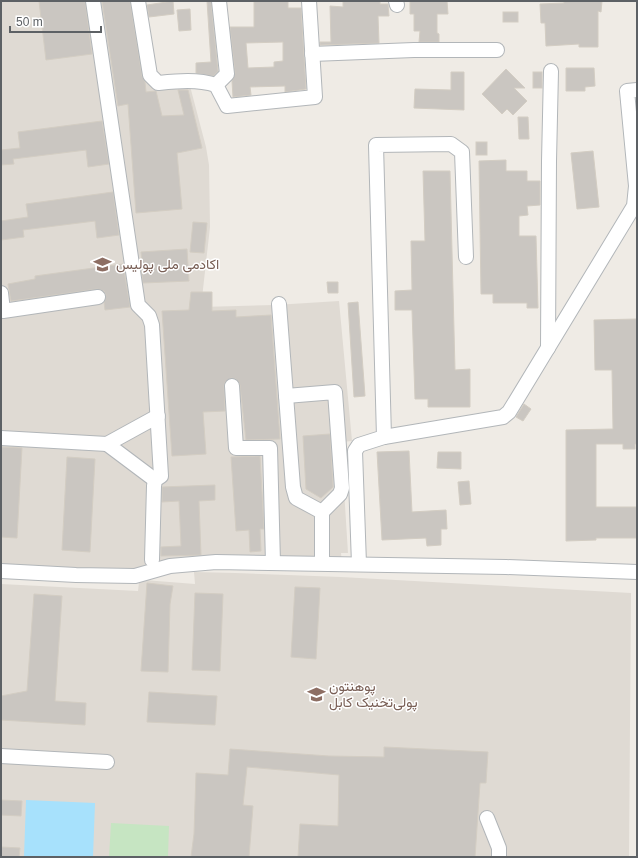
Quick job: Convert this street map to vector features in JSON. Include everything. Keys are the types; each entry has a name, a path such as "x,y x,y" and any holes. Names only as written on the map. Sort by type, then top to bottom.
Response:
{"street":[{"path":"93,1 138,304 149,316 152,325 161,476 155,480"},
{"path":"138,1 150,75 158,83 188,80 208,82 216,85 227,106 315,97 309,1"},
{"path":"216,85 226,74 219,1"},
{"path":"312,54 414,50 497,50"},
{"path":"548,348 551,71"},
{"path":"359,564 355,451 359,445 384,437 503,416 509,412 634,206 636,186 627,90 637,90"},
{"path":"384,437 376,144 451,144 462,152 466,257"},
{"path":"1,293 3,311 98,297"},
{"path":"279,304 293,487 296,498 322,512"},
{"path":"232,386 236,448 270,448 273,563"},
{"path":"286,396 335,392 342,488 340,494 322,512 322,563"},
{"path":"1,438 107,444 158,416"},
{"path":"107,444 155,480"},
{"path":"152,560 155,480"},
{"path":"1,571 76,575 135,576 170,566 216,562 506,566 637,572"},
{"path":"1,756 107,762"},
{"path":"487,818 499,848 499,857"}],"shaded area":[{"name":"اکادمی ملی پولیس","path":"1,1 138,1 150,75 190,86 206,147 209,165 210,227 201,307 275,305 339,301 352,441 341,442 348,553 341,553 342,564 216,562 135,576 1,571"},
{"name":"پوهنتون پولی‌تخنیک کابل","path":"194,572 341,577 631,593 629,857 1,857 1,584 138,591 139,582 144,580 195,584"}],"green space":[{"path":"111,823 169,826 168,857 109,857"}],"water":[{"path":"26,800 95,803 93,857 24,857"}],"building":[{"path":"39,1 85,1 92,54 46,60"},
{"path":"102,1 130,1 146,92 156,91 162,116 184,115 178,90 188,90 202,148 177,153 182,209 136,213 128,104 118,106"},
{"path":"173,1 174,14 149,17 147,5"},
{"path":"207,1 211,1 218,71 213,76 196,73 196,63 211,62"},
{"path":"254,1 288,1 288,8 301,8 306,89 285,92 285,86 250,87 251,95 233,97 232,81 235,73 230,27 254,27","holes":["283,42 283,61 274,62 274,67 248,68 246,43"]},
{"path":"343,1 380,1 380,4 388,4 389,16 378,16 379,43 320,45 320,42 331,42 330,6 343,7"},
{"path":"410,1 447,1 448,14 437,14 437,33 439,34 439,42 419,42 420,31 414,31 414,14 410,14"},
{"path":"564,1 602,1 601,12 598,11 598,47 579,47 579,44 546,46 545,23 541,23 540,4 564,3"},
{"path":"190,9 191,30 179,31 177,10"},
{"path":"503,12 518,12 518,22 503,22"},
{"path":"566,68 594,68 595,86 585,87 585,91 566,91"},
{"path":"506,69 525,88 514,88 527,101 513,115 507,109 502,114 482,94"},
{"path":"451,72 464,72 464,110 414,108 415,89 451,90"},
{"path":"533,72 542,72 542,88 533,88"},
{"path":"518,117 528,117 529,139 519,139"},
{"path":"102,121 109,164 88,167 86,150 13,159 14,164 1,165 1,150 20,148 18,132"},
{"path":"476,142 487,142 487,155 476,155"},
{"path":"593,151 599,207 577,209 571,153"},
{"path":"506,160 506,171 527,171 527,181 540,181 540,205 527,206 528,215 519,216 519,236 536,236 538,308 527,308 527,303 493,303 493,294 481,294 479,161"},
{"path":"423,171 450,171 455,370 470,369 470,407 428,407 428,399 415,399 412,310 395,310 395,291 412,290 411,241 425,241"},
{"path":"113,192 119,235 97,238 95,221 23,230 24,237 1,240 1,221 28,217 26,204"},
{"path":"193,222 207,223 204,253 190,252"},
{"path":"187,249 189,281 143,283 140,261 142,261 141,252"},
{"path":"123,264 130,307 105,310 104,302 106,295 104,291 97,289 11,301 8,284 35,279 35,276"},
{"path":"327,282 338,282 338,293 328,293"},
{"path":"191,292 212,292 212,311 236,310 236,317 271,315 280,439 246,440 240,385 236,379 231,378 225,382 224,386 225,411 203,412 206,454 172,456 162,311 189,310"},
{"path":"358,302 365,396 354,397 348,303"},
{"path":"637,319 637,444 635,444 635,449 623,449 623,444 596,444 596,507 637,507 637,538 596,538 596,540 566,541 566,430 613,429 612,370 595,370 594,320"},
{"path":"524,404 531,409 523,421 516,417"},
{"path":"330,434 333,487 321,498 306,489 303,436"},
{"path":"1,447 22,448 17,538 1,537"},
{"path":"409,451 412,512 446,510 447,529 441,529 441,545 427,546 426,538 382,540 377,452"},
{"path":"438,452 461,452 461,469 437,468"},
{"path":"260,456 264,529 260,529 261,551 250,552 249,530 236,531 231,457"},
{"path":"67,457 95,459 90,552 62,550"},
{"path":"469,481 471,504 460,505 458,482"},
{"path":"215,485 215,500 199,501 201,555 161,556 161,547 181,546 179,501 162,502 162,487"},
{"path":"147,583 173,586 170,604 168,672 141,671"},
{"path":"295,587 320,588 316,659 291,657"},
{"path":"195,593 223,594 220,671 192,670"},
{"path":"34,594 62,596 55,701 86,703 85,725 1,720 1,696 27,691"},
{"path":"149,692 217,696 215,725 147,722"},
{"path":"384,747 488,752 486,783 480,783 475,857 298,857 300,824 338,826 339,775 247,767 243,805 253,806 249,857 191,857 194,834 196,773 228,775 230,749 329,756 384,757"},
{"path":"1,800 22,801 21,816 1,815"},
{"path":"1,847 20,848 19,857 1,857"}],"place":[{"name":"اکادمی ملی پولیس","path":"103,264"},
{"name":"پوهنتون پولی‌تخنیک کابل","path":"316,694"}]}
